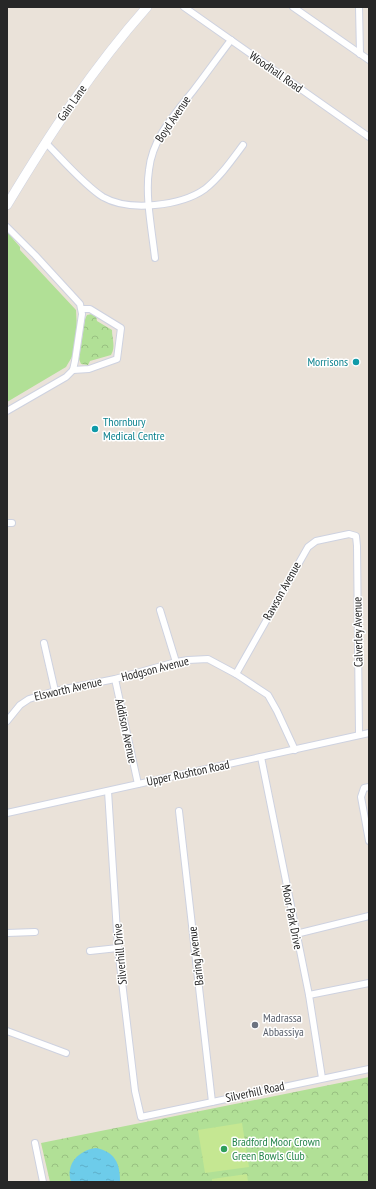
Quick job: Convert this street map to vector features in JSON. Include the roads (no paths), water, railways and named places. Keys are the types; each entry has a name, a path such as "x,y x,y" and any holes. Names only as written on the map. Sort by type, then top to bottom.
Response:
{"street":[{"name":"Gain Lane","path":"7,205 59,122 91,76 147,7"},
{"name":"Woodhall Road","path":"184,7 369,137"},
{"path":"293,7 369,60"},
{"path":"359,7 360,54"},
{"name":"Boyd Avenue","path":"155,258 148,171 151,156 156,143 166,126 231,40"},
{"path":"46,143 94,191 104,198 118,203 150,206 191,197 204,189 219,176 243,146"},
{"path":"7,227 80,304 82,309 77,353 73,370 66,377 7,411"},
{"path":"73,370 89,368 116,359 121,328 90,309 82,309"},
{"name":"Rawson Avenue","path":"236,674 308,547 316,541 349,534"},
{"name":"Calverley Avenue","path":"349,534 356,536 357,546 359,735"},
{"path":"160,610 176,662"},
{"path":"44,643 55,691"},
{"name":"Hodgson Avenue","path":"115,678 176,662 208,659 236,674 268,695 295,750"},
{"name":"Elsworth Avenue","path":"7,721 20,705 29,699 55,691 115,678"},
{"name":"Addison Avenue","path":"115,678 138,784"},
{"name":"Upper Rushton Road","path":"7,813 138,784 178,777 369,733"},
{"name":"Moor Park Drive","path":"261,757 309,995 322,1078"},
{"path":"369,787 364,788 361,797 369,841"},
{"name":"Silverhill Drive","path":"108,791 118,948 135,1091 141,1117"},
{"name":"Baring Avenue","path":"179,811 212,1102"},
{"path":"296,934 369,916"},
{"path":"7,933 35,932"},
{"path":"90,951 118,948"},
{"path":"309,995 369,982"},
{"path":"7,1031 66,1053"},
{"name":"Silverhill Road","path":"141,1117 369,1069"},
{"path":"35,1143 43,1182"}],"water":[{"path":"96,1148 108,1152 115,1159 119,1169 120,1182 71,1182 70,1169 75,1159 84,1152"}],"place":[{"name":"Morrisons","path":"356,362"},
{"name":"Thornbury Medical Centre","path":"95,429"},
{"name":"Madrassa Abbassiya","path":"255,1025"},
{"name":"Bradford Moor Crown Green Bowls Club","path":"224,1149"}]}
